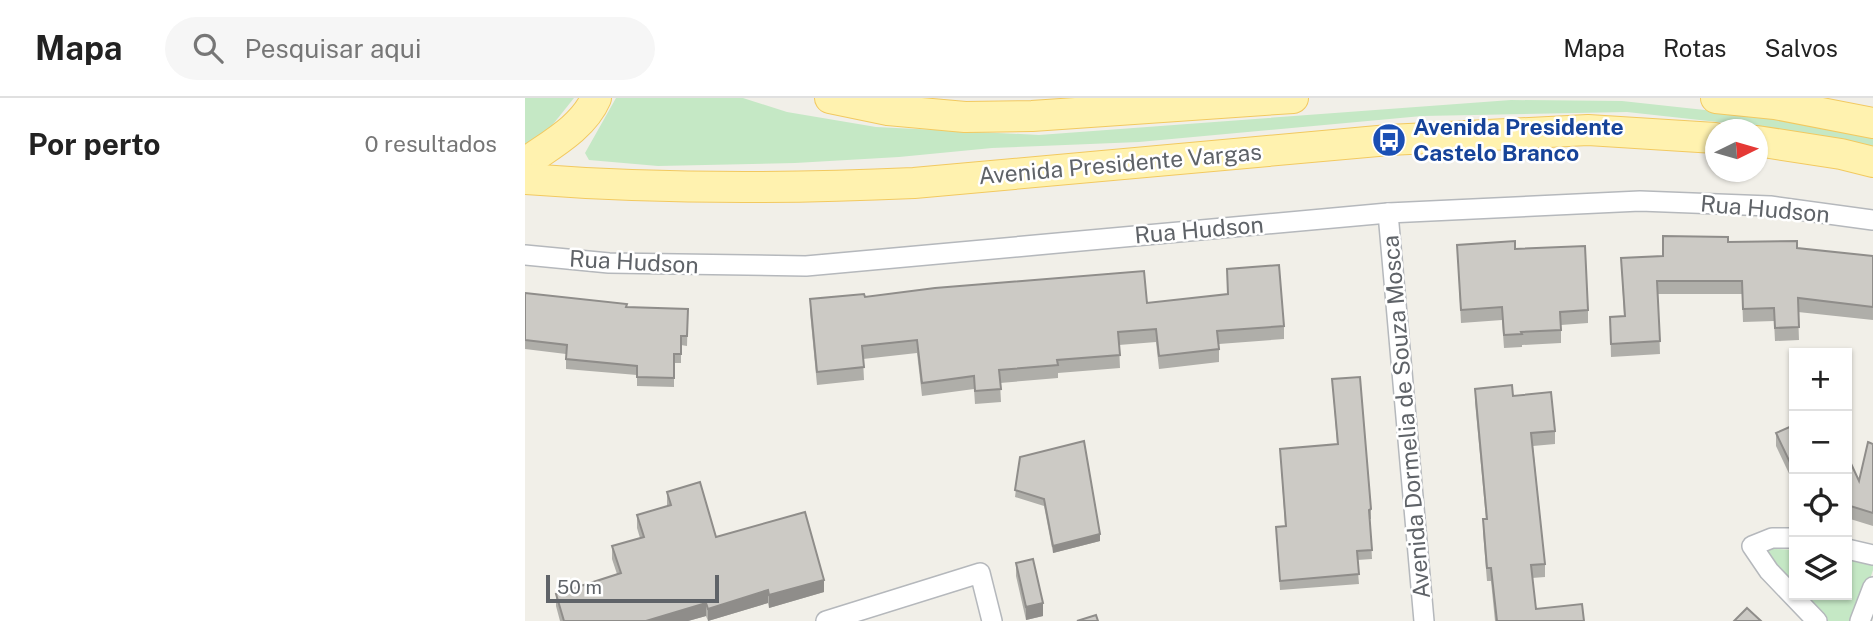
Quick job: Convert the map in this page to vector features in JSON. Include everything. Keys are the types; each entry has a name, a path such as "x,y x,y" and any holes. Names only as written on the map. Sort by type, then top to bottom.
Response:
{"main road":[{"path":"525,163 570,132 592,107 596,98"},
{"path":"830,98 888,110 965,117 1032,116 1293,98"},
{"path":"1716,98 1775,104 1873,123"},
{"name":"Avenida Presidente Vargas","path":"525,179 607,185 835,187 914,183 1389,140 1588,130 1705,137"},
{"path":"1768,143 1873,162"}],"street":[{"name":"Rua Hudson","path":"525,255 609,263 806,266 1388,213 1640,201 1770,206 1873,220"},
{"name":"Avenida Dormelia de Souza Mosca","path":"1388,213 1424,621"},
{"path":"1789,538 1772,538 1752,546 1769,571 1789,592"},
{"path":"1852,551 1873,555"},
{"path":"826,621 979,573 992,621"},
{"path":"1860,621 1873,587"},
{"path":"1797,600 1817,621"}],"green space":[{"path":"525,98 574,98 550,128 525,145"},
{"path":"616,98 743,98 787,112 876,127 1039,135 1511,100 1622,101 1760,116 1873,138 1873,146 1768,129 1768,119 1705,121 1627,112 1422,116 1139,142 992,148 795,163 658,166 589,160 585,153"},
{"path":"1761,548 1789,550 1789,580"},
{"path":"1852,555 1873,557 1873,570 1856,621 1825,621 1806,600 1852,600"}],"building":[{"path":"1663,236 1728,237 1728,242 1797,241 1797,248 1873,256 1873,307 1798,298 1799,327 1775,328 1774,308 1743,309 1742,281 1657,281 1660,341 1611,344 1610,317 1625,316 1621,258 1663,256"},
{"path":"1515,241 1515,249 1585,246 1588,310 1560,312 1561,330 1504,335 1502,307 1461,310 1457,245"},
{"path":"1279,265 1284,326 1217,331 1219,349 1159,356 1156,329 1118,332 1120,355 1057,360 1058,365 999,370 1001,389 975,391 974,376 922,383 917,340 862,346 864,367 817,372 810,299 864,294 865,297 935,288 1144,271 1147,303 1228,294 1227,269"},
{"path":"525,293 627,304 626,307 688,309 687,336 681,336 681,354 674,354 674,378 637,377 637,366 566,359 567,345 525,340"},
{"path":"1360,377 1372,550 1357,551 1359,574 1280,581 1276,527 1286,526 1280,449 1338,444 1332,379"},
{"path":"1512,385 1513,396 1551,392 1555,431 1531,433 1545,564 1531,565 1536,609 1582,604 1584,621 1497,621 1491,568 1487,568 1483,519 1487,519 1475,389"},
{"path":"1789,427 1789,460 1776,433"},
{"path":"1084,441 1100,534 1053,546 1044,499 1015,490 1020,457"},
{"path":"1868,442 1873,444 1873,513 1852,507 1852,466 1859,481"},
{"path":"700,482 716,537 805,512 824,580 769,595 768,590 708,609 706,603 646,621 564,621 556,594 621,573 612,546 644,537 637,515 671,505 667,492"},
{"path":"1033,559 1043,603 1026,607 1016,563"},
{"path":"1747,608 1761,621 1734,621"},
{"path":"1096,615 1098,621 1077,621"}],"place":[{"name":"Avenida Presidente Castelo Branco","path":"1389,140"}]}
